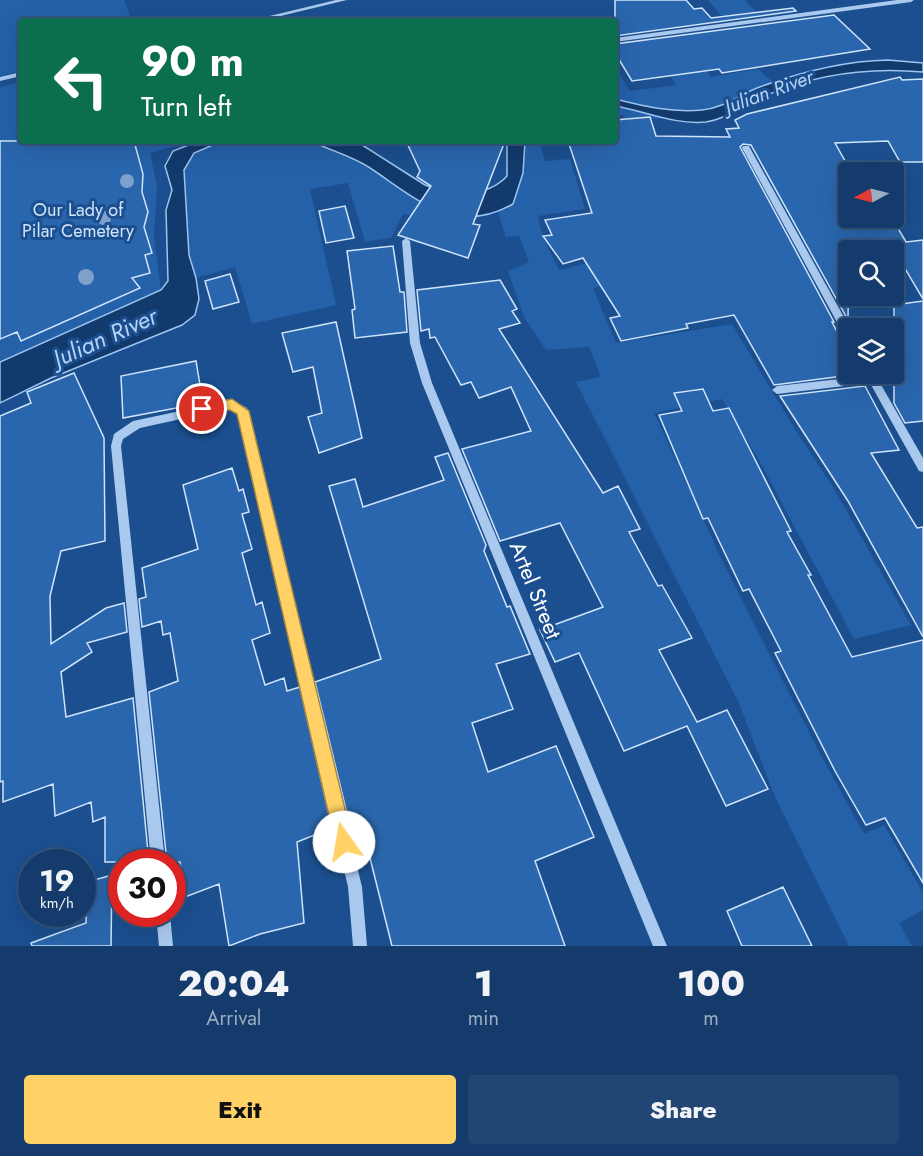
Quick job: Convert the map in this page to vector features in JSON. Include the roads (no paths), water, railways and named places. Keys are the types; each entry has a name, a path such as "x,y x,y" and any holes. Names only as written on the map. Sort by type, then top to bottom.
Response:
{"street":[{"path":"265,18 344,0"},
{"path":"618,40 911,0"},
{"path":"0,79 18,75"},
{"path":"746,148 840,318"},
{"name":"Artel Street","path":"406,241 415,343 427,383 660,946"},
{"path":"777,390 838,381"},
{"path":"876,384 923,468"},
{"path":"157,849 116,446 118,437 136,424 232,404 243,411 285,585 354,887 360,946"},
{"path":"164,927 166,946"}],"water":[{"name":"Julian River","path":"871,61 923,63 923,72 861,72 819,78 779,90 727,115 706,122 671,120 618,107 618,100 669,110 710,109 757,88 805,72"},
{"name":"Julian River","path":"191,144 215,144 194,153 184,170 189,255 199,299 195,315 182,325 51,378 0,403 0,362 161,290 168,281 166,210 172,190 165,166 173,151"},
{"path":"318,144 361,144 425,185 446,191 469,193 490,188 507,176 507,144 525,144 523,173 513,204 492,213 473,217 437,210 349,157"}],"park label":[{"name":"Our Lady of Pilar Cemetery","path":"78,220"}]}
